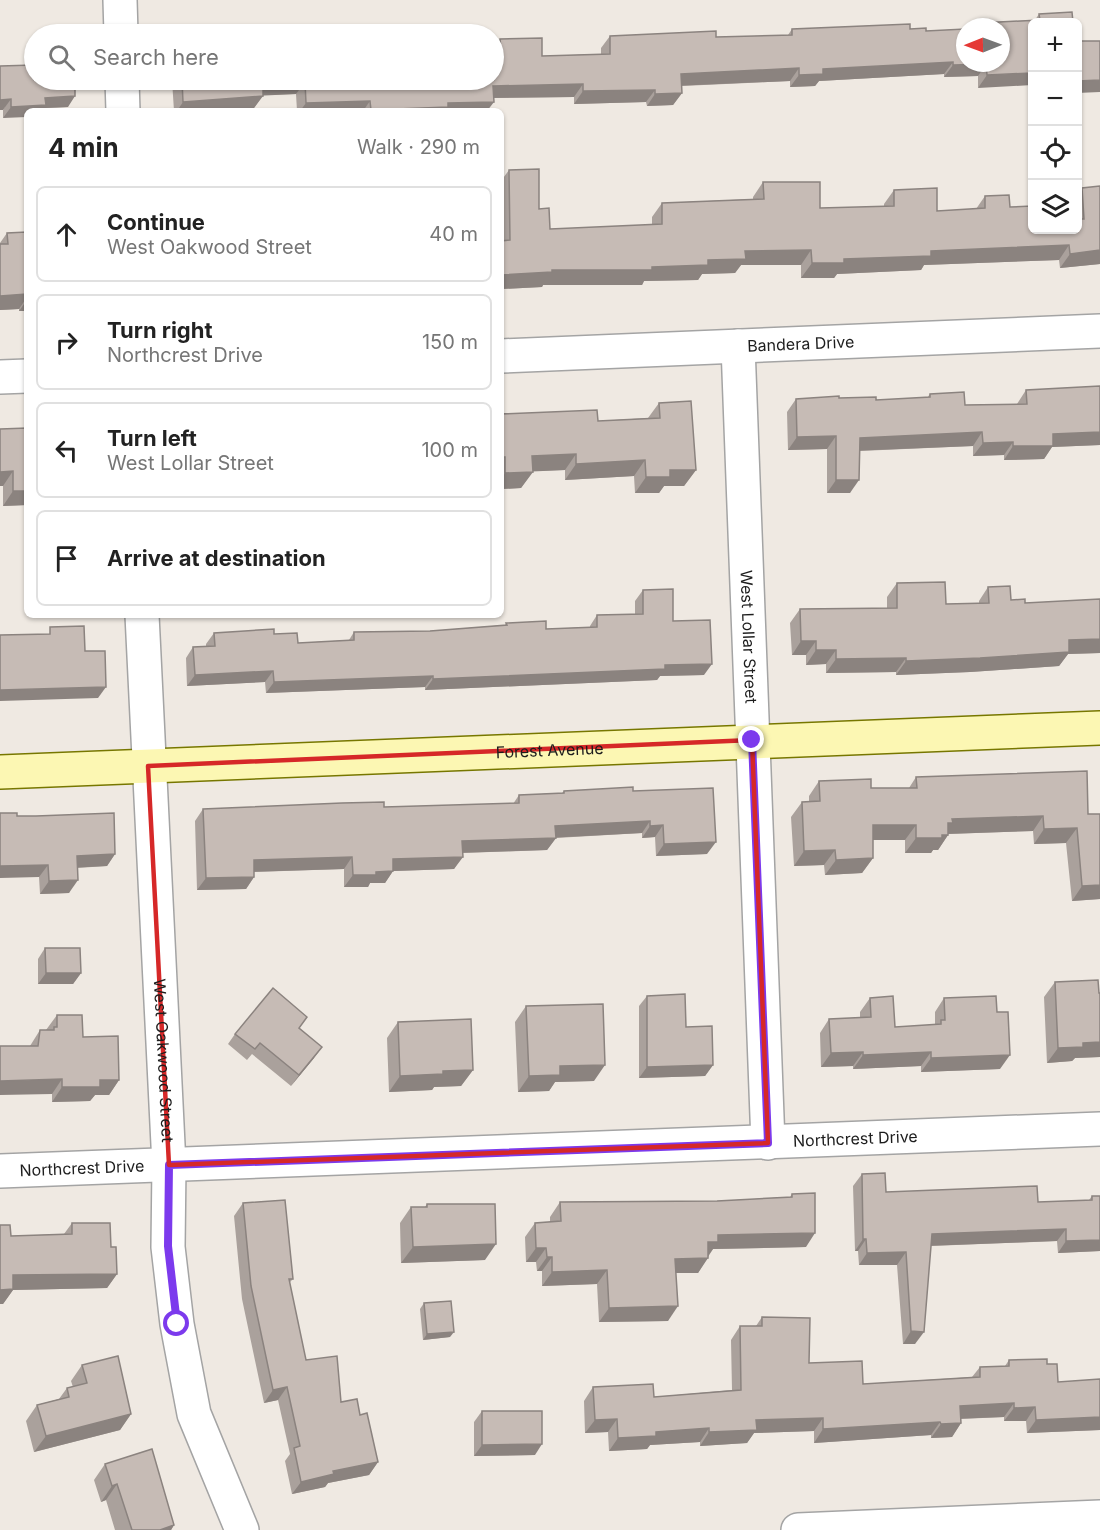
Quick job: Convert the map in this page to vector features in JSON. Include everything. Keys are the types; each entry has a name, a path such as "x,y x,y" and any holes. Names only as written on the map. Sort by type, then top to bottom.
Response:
{"street":[{"path":"120,0 121,24"},
{"path":"122,90 123,108"},
{"name":"Bandera Drive","path":"504,356 1100,331"},
{"name":"West Lollar Street","path":"738,346 768,1143"},
{"path":"0,377 24,376"},
{"name":"West Oakwood Street","path":"142,618 169,1165 168,1246 177,1324 194,1414 242,1530"},
{"name":"Forest Avenue","path":"0,772 752,740 1100,728"},
{"name":"Northcrest Drive","path":"0,1171 1100,1129"},
{"path":"798,1530 1100,1517"}],"highlighted area":[{"path":"752,740 768,1143 169,1165 148,766"}],"building":[{"path":"1072,12 1073,18 1040,18 1039,14"},
{"path":"1028,21 1028,73 987,75 987,72 1010,72 1010,22"},
{"path":"910,24 910,29 926,28 926,31 956,29 956,65 953,65 953,62 823,69 823,74 799,75 799,68 681,74 682,93 655,94 655,90 583,91 583,84 504,86 504,39 542,38 542,56 610,54 610,36 716,31 716,37 792,35 792,29"},
{"path":"1082,41 1100,41 1100,80 1082,81"},
{"path":"24,65 24,90 75,90 75,96 45,98 46,105 11,107 11,99 0,100 0,66"},
{"path":"182,90 263,90 263,96 183,102"},
{"path":"305,90 493,90 494,102 448,103 448,107 371,108 370,101 306,103"},
{"path":"539,169 539,209 549,208 550,229 662,224 662,203 764,199 763,182 820,182 820,208 894,206 894,190 937,188 937,211 985,208 985,196 1009,195 1010,207 1028,206 1028,234 1082,234 1082,219 1084,219 1082,188 1100,186 1100,250 1070,254 1069,245 931,251 931,256 844,259 844,263 812,263 811,250 745,251 746,259 708,260 708,265 652,267 652,270 552,270 552,272 504,275 504,241 510,240 509,170"},
{"path":"24,232 24,294 0,296 0,244 8,244 7,233"},
{"path":"1100,386 1100,432 1053,434 1053,446 1013,446 1013,442 983,443 982,432 860,438 859,480 836,480 836,436 797,437 796,399 839,396 839,398 876,397 876,400 930,397 930,394 964,392 965,405 1027,404 1026,390"},
{"path":"691,401 696,470 670,470 670,477 646,477 645,460 576,464 576,454 532,456 533,472 505,473 504,414 597,410 598,421 660,418 659,403"},
{"path":"24,428 24,491 13,491 13,471 0,472 0,429"},
{"path":"945,582 946,604 989,603 988,587 1010,586 1011,600 1025,599 1025,603 1100,599 1100,639 1069,640 1069,652 906,661 906,658 836,659 836,650 816,650 816,641 801,641 800,609 897,608 897,583"},
{"path":"673,589 673,621 710,620 712,664 665,665 665,669 433,679 433,676 274,682 273,671 195,675 193,647 215,646 214,633 274,629 274,634 297,633 298,643 354,640 354,632 430,631 507,625 506,623 546,621 546,629 597,627 597,615 643,614 643,590"},
{"path":"84,626 85,651 105,651 106,687 0,690 0,635 50,634 50,627"},
{"path":"1087,771 1088,814 1100,814 1100,885 1082,886 1077,828 1044,829 1043,816 952,819 953,823 948,823 948,835 942,835 942,838 916,838 916,825 873,825 873,858 836,860 835,850 804,851 802,802 820,801 819,781 871,779 871,788 917,788 916,777"},
{"path":"633,787 633,791 713,788 716,842 664,844 663,825 650,826 650,821 555,826 556,838 462,841 463,857 393,859 393,871 376,872 376,875 353,875 352,857 254,860 254,877 206,878 203,809 384,802 384,807 519,803 519,795"},
{"path":"0,813 36,816 114,813 115,854 77,856 78,880 49,881 48,865 0,866"},
{"path":"45,948 80,948 81,973 46,973"},
{"path":"1098,980 1100,1042 1083,1043 1083,1047 1058,1048 1055,982"},
{"path":"273,988 307,1017 299,1028 322,1047 299,1075 260,1043 255,1049 235,1034"},
{"path":"685,994 686,1027 712,1026 713,1065 647,1067 647,996"},
{"path":"893,996 895,1027 941,1024 941,1020 945,1020 944,998 996,996 997,1012 1008,1012 1010,1055 931,1058 931,1052 863,1055 863,1052 831,1053 829,1019 871,1017 870,998"},
{"path":"603,1004 605,1065 560,1066 560,1075 529,1076 526,1006"},
{"path":"57,1015 82,1015 83,1037 118,1036 119,1080 100,1080 100,1087 62,1087 62,1079 0,1081 0,1046 38,1046 40,1030 54,1030 54,1027 57,1027"},
{"path":"471,1019 473,1070 400,1076 398,1022"},
{"path":"885,1173 886,1192 1037,1186 1038,1202 1092,1200 1092,1196 1100,1196 1100,1240 1066,1241 1066,1229 932,1234 924,1332 911,1331 906,1252 867,1253 866,1239 863,1239 862,1174"},
{"path":"815,1193 815,1233 718,1235 718,1242 708,1242 708,1258 675,1259 678,1306 609,1308 607,1270 552,1272 552,1257 547,1257 546,1248 536,1248 535,1223 561,1221 560,1202 717,1201 792,1197 792,1194"},
{"path":"285,1200 293,1279 289,1279 306,1360 337,1356 341,1402 357,1399 360,1415 367,1413 378,1462 333,1471 334,1474 301,1482 294,1448 300,1446 287,1387 273,1390 251,1286 243,1203"},
{"path":"427,1204 495,1204 496,1244 413,1247 411,1207 427,1207"},
{"path":"72,1223 110,1223 111,1247 116,1247 117,1274 13,1275 13,1289 0,1290 0,1225 10,1225 11,1236 72,1234"},
{"path":"451,1301 454,1332 427,1334 424,1303"},
{"path":"762,1317 810,1318 809,1363 862,1361 863,1384 980,1377 980,1367 1009,1366 1009,1360 1047,1359 1047,1364 1057,1364 1058,1382 1100,1379 1100,1417 1036,1420 1035,1407 1014,1408 1014,1403 960,1406 961,1423 941,1424 940,1422 823,1429 823,1418 756,1420 757,1430 709,1432 709,1428 656,1432 656,1436 618,1438 617,1419 595,1420 593,1387 653,1384 654,1397 741,1390 740,1326 762,1326"},
{"path":"118,1356 131,1414 46,1436 37,1405 69,1397 67,1388 87,1383 82,1365"},
{"path":"482,1411 542,1411 542,1444 482,1445"},
{"path":"152,1449 174,1525 160,1530 132,1530 117,1484 112,1486 105,1464"}],"route":[{"path":"177,1324 168,1246 169,1165 768,1143 752,740"}]}
